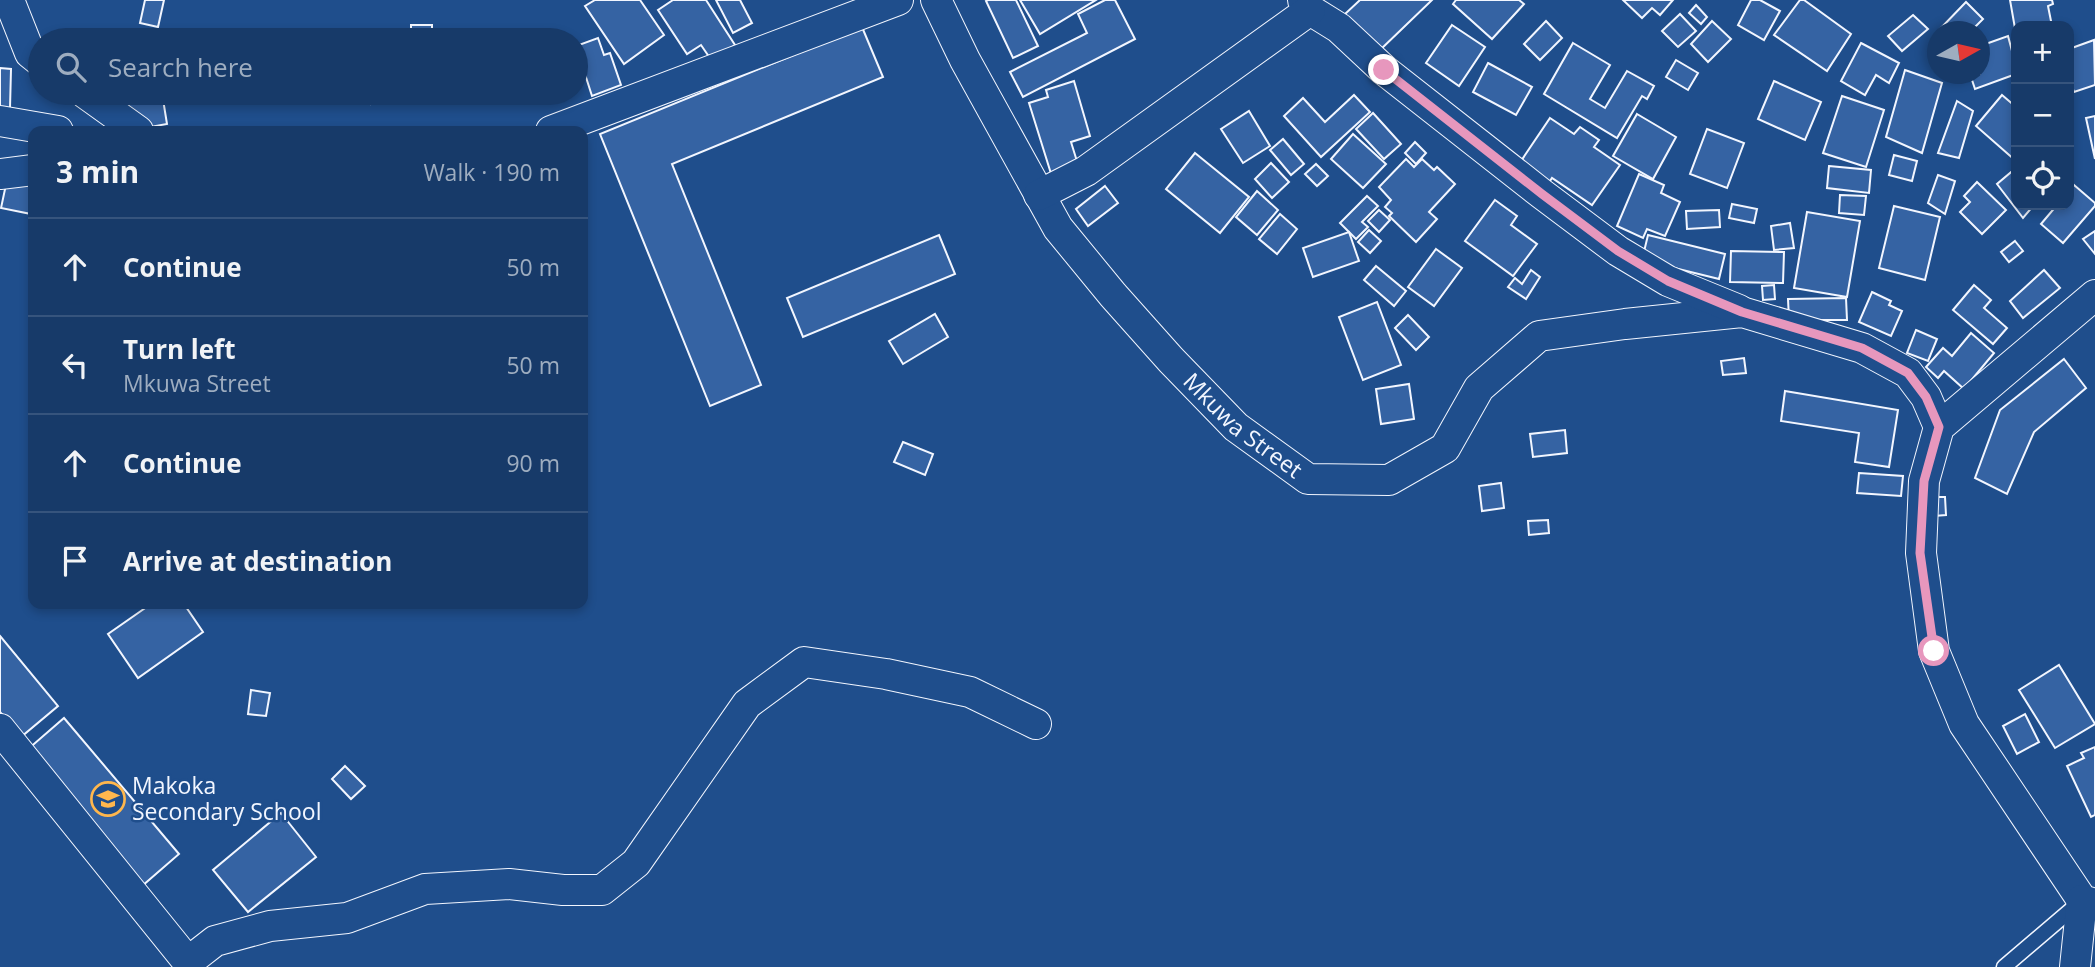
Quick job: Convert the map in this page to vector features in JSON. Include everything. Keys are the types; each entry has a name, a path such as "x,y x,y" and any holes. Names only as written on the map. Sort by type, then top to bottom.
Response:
{"street":[{"path":"9,0 28,48"},
{"path":"564,126 898,0"},
{"name":"Mkuwa Street","path":"936,0 965,60 1058,228 1171,360 1236,427 1308,479 1389,480 1445,448 1479,388 1539,336 1742,312 1862,348 1908,373 1926,397 1939,427"},
{"path":"1039,195 1086,171 1306,5 1339,28 1384,70 1618,251 1668,281 1742,312"},
{"path":"102,105 131,126"},
{"path":"0,121 29,126"},
{"path":"0,174 28,171"},
{"path":"2075,967 2089,902 1964,724 1934,651 1920,553 1924,481 1939,427 2095,295"},
{"path":"0,729 188,965 215,941 270,926 347,918 425,889 509,884 563,890 602,890 636,863 747,704 804,662 886,674 970,692 1036,724"}],"lane":[{"path":"2004,967 2089,902"}],"building":[{"path":"145,0 164,0 158,27 140,23"},
{"path":"595,0 640,0 664,35 624,64 585,6"},
{"path":"673,0 706,0 735,45 712,61 701,45 687,54 658,10"},
{"path":"716,0 740,0 752,23 733,33"},
{"path":"1016,0 1038,46 1013,58 986,1"},
{"path":"1020,0 1096,0 1040,34"},
{"path":"1105,0 1115,0 1135,39 1023,97 1010,72 1087,33 1078,14"},
{"path":"1360,0 1432,0 1379,51 1345,14"},
{"path":"1456,0 1519,0 1524,4 1492,39 1453,4"},
{"path":"1623,0 1673,0 1660,15 1652,8 1642,18"},
{"path":"1751,0 1760,0 1780,11 1764,40 1738,25"},
{"path":"1800,0 1804,0 1851,34 1827,71 1774,35"},
{"path":"2010,0 2052,0 2053,4 2048,6 2051,21 2014,21"},
{"path":"1966,2 1983,19 1981,21 1948,21"},
{"path":"1696,5 1707,17 1701,24 1689,13"},
{"path":"1680,14 1696,31 1678,47 1662,31"},
{"path":"1913,15 1927,28 1902,51 1888,36"},
{"path":"1546,21 1562,38 1540,60 1524,44"},
{"path":"1712,21 1731,39 1708,62 1691,44"},
{"path":"411,25 432,25 432,28 411,28"},
{"path":"1452,25 1485,47 1459,86 1426,63"},
{"path":"862,27 883,77 672,164 761,385 710,406 600,134"},
{"path":"2008,36 2011,47 2011,76 1990,84 1990,42"},
{"path":"598,38 604,55 610,53 621,85 592,96 588,84 588,42"},
{"path":"2094,40 2095,85 2074,92 2074,84 2074,47"},
{"path":"1573,43 1610,65 1590,99 1605,108 1627,71 1654,86 1647,99 1642,96 1617,138 1544,94"},
{"path":"1861,43 1899,63 1889,83 1876,75 1865,95 1841,81"},
{"path":"1676,60 1698,73 1688,90 1666,77"},
{"path":"1488,63 1532,87 1516,115 1473,92"},
{"path":"0,68 11,69 10,108 0,108"},
{"path":"1905,70 1927,78 1927,84 1942,84 1922,153 1886,137"},
{"path":"1074,81 1090,136 1071,142 1080,171 1053,180 1029,103 1048,97 1046,90"},
{"path":"1774,81 1821,102 1805,140 1758,119"},
{"path":"1973,84 1989,84 1975,89"},
{"path":"1354,95 1370,112 1321,157 1284,116 1303,98 1325,122"},
{"path":"2002,95 2011,103 2011,157 1976,126"},
{"path":"1842,96 1884,110 1866,167 1823,153"},
{"path":"1957,101 1973,111 1959,158 1938,153"},
{"path":"116,105 164,105 167,124 126,126"},
{"path":"1249,111 1270,146 1243,163 1221,129"},
{"path":"1373,113 1401,144 1384,159 1356,129"},
{"path":"1637,114 1676,137 1653,179 1613,156"},
{"path":"2095,116 2095,159 2086,118"},
{"path":"1550,118 1574,134 1580,127 1599,140 1594,147 1620,165 1592,205 1552,178 1548,184 1519,164"},
{"path":"1707,129 1744,143 1727,188 1690,174"},
{"path":"1353,134 1386,164 1363,188 1331,159"},
{"path":"1283,139 1304,164 1291,175 1270,150"},
{"path":"1415,142 1426,153 1416,164 1405,153"},
{"path":"1195,153 1249,197 1220,233 1166,189"},
{"path":"1894,155 1917,161 1912,181 1889,175"},
{"path":"1406,159 1414,167 1422,159 1434,170 1437,167 1455,184 1429,212 1437,219 1416,242 1389,216 1392,213 1385,207 1391,200 1379,187"},
{"path":"1271,163 1289,182 1272,198 1255,179"},
{"path":"1316,164 1328,176 1317,186 1305,174"},
{"path":"1829,166 1871,170 1869,193 1827,188"},
{"path":"2011,172 2011,202 1997,184"},
{"path":"1639,174 1664,185 1661,193 1680,202 1665,236 1647,229 1643,238 1617,226"},
{"path":"8,175 28,180 28,213 1,208"},
{"path":"1938,175 1955,181 1945,214 1928,203"},
{"path":"1977,182 2006,210 1982,234 1960,212 1970,202 1964,196"},
{"path":"2074,185 2095,203 2063,243 2041,224 2053,210 2074,210"},
{"path":"1105,186 1118,203 1088,226 1076,209"},
{"path":"1257,191 1278,210 1257,235 1236,217"},
{"path":"1840,195 1866,196 1864,215 1839,213"},
{"path":"1367,196 1378,206 1362,222 1368,227 1356,239 1340,223"},
{"path":"1495,200 1517,216 1511,225 1537,244 1513,276 1465,241"},
{"path":"1732,204 1757,209 1754,223 1729,218"},
{"path":"1894,206 1940,217 1925,280 1879,268"},
{"path":"1379,210 1390,220 1379,232 1368,221"},
{"path":"1719,210 1720,227 1687,229 1686,211"},
{"path":"2017,210 2030,210 2023,218"},
{"path":"1807,212 1860,221 1847,297 1794,288"},
{"path":"1280,214 1297,229 1277,254 1259,239"},
{"path":"1790,223 1794,248 1774,250 1771,226"},
{"path":"1369,230 1381,241 1370,253 1358,242"},
{"path":"2095,231 2095,254 2083,239"},
{"path":"1349,232 1359,261 1313,277 1303,248"},
{"path":"939,235 955,274 803,337 787,298"},
{"path":"1648,235 1725,254 1719,279 1642,260"},
{"path":"2015,241 2023,251 2009,262 2001,252"},
{"path":"1436,249 1462,268 1434,306 1408,287"},
{"path":"1731,251 1784,252 1783,283 1730,282"},
{"path":"1376,266 1406,291 1394,306 1364,280"},
{"path":"1531,270 1540,277 1526,299 1508,287 1515,278 1522,284"},
{"path":"2044,270 2060,288 2023,318 2010,301"},
{"path":"1774,285 1775,299 1763,300 1762,286"},
{"path":"1974,285 1991,300 1984,308 2007,328 1993,344 1953,310"},
{"path":"1872,292 1891,301 1889,305 1902,311 1891,336 1859,322"},
{"path":"1846,298 1847,320 1789,320 1788,299"},
{"path":"1377,302 1401,365 1363,380 1339,317"},
{"path":"935,314 948,337 903,364 889,341"},
{"path":"1408,315 1429,337 1416,350 1395,328"},
{"path":"1916,330 1937,339 1928,361 1907,353"},
{"path":"1971,333 1994,353 1964,389 1944,371 1938,378 1926,367 1943,348 1952,356"},
{"path":"1744,358 1746,373 1723,375 1721,361"},
{"path":"2064,359 2086,388 2034,432 2007,494 1975,478 2000,410"},
{"path":"1409,384 1414,419 1381,424 1376,389"},
{"path":"1785,391 1898,410 1889,467 1855,462 1859,433 1781,421"},
{"path":"1565,430 1567,453 1533,457 1530,434"},
{"path":"903,442 933,454 925,475 894,462"},
{"path":"1859,473 1903,476 1901,496 1857,493"},
{"path":"1501,483 1504,508 1482,511 1479,486"},
{"path":"1934,497 1945,497 1946,515 1934,516"},
{"path":"1548,520 1549,533 1529,535 1528,521"},
{"path":"144,609 187,609 203,632 138,678 108,634"},
{"path":"0,636 58,706 21,737 0,712"},
{"path":"2059,665 2095,724 2055,748 2019,690"},
{"path":"251,690 270,693 266,716 248,714"},
{"path":"2025,714 2039,742 2017,754 2003,726"},
{"path":"64,718 179,854 142,886 27,750"},
{"path":"2095,747 2095,815 2091,817 2067,766 2084,758 2081,753"},
{"path":"345,766 365,786 351,799 332,779"},
{"path":"281,813 316,857 248,912 213,870"}],"place":[{"name":"Makoka Secondary School","path":"108,799"}],"route":[{"path":"1384,70 1618,251 1668,281 1742,312 1862,348 1908,373 1926,397 1939,427 1924,481 1920,553 1934,651"}]}
